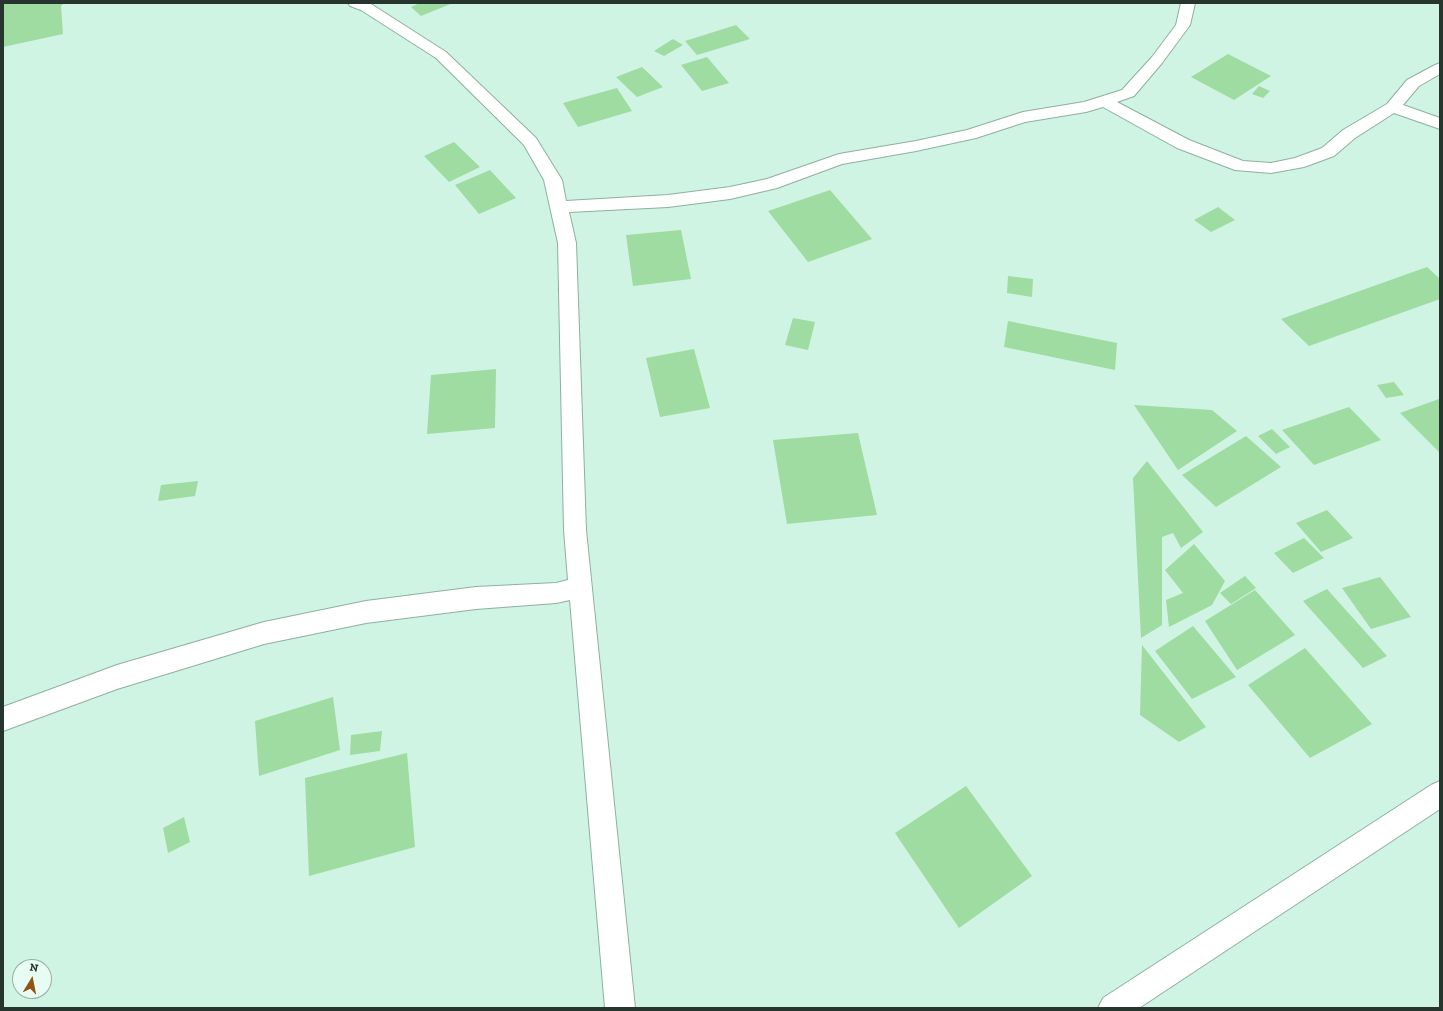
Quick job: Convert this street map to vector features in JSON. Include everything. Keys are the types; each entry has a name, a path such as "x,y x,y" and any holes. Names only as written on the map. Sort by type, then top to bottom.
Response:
{"street":[{"path":"355,3 366,7 441,55 530,142 553,180 567,243 575,530 620,1008"},
{"path":"559,207 668,201 730,193 771,184 839,159 970,134 1023,117 1086,107 1128,94 1157,60 1183,25 1188,3"},
{"path":"1104,101 1183,144 1241,166 1271,168 1298,163 1328,152 1349,134 1394,107 1413,83 1440,68"},
{"path":"1394,107 1440,124"},
{"path":"3,719 117,677 264,633 366,612 476,598 556,593 580,587"},
{"path":"1112,1008 1440,794"}],"building":[{"path":"3,3 64,3 61,6 63,34 3,47"},
{"path":"420,3 453,3 421,16 411,7"},
{"path":"736,25 750,39 697,55 685,41"},
{"path":"673,39 683,45 664,56 654,51"},
{"path":"1228,54 1271,76 1234,100 1191,77"},
{"path":"707,57 729,83 702,91 681,65"},
{"path":"642,67 663,87 637,97 616,77"},
{"path":"1259,86 1270,91 1263,98 1252,94"},
{"path":"617,88 632,111 578,127 563,103"},
{"path":"454,142 480,167 449,182 424,156"},
{"path":"490,170 516,198 479,214 455,185"},
{"path":"830,190 872,239 808,262 768,211"},
{"path":"1218,207 1235,220 1211,232 1194,220"},
{"path":"681,230 691,279 633,286 626,235"},
{"path":"1427,267 1440,279 1440,299 1309,346 1281,319"},
{"path":"1008,276 1033,279 1032,297 1007,293"},
{"path":"793,318 815,322 808,350 785,345"},
{"path":"1008,321 1117,343 1115,370 1004,347"},
{"path":"694,349 710,408 660,417 646,358"},
{"path":"496,369 495,428 427,434 431,375"},
{"path":"1394,382 1404,395 1386,398 1377,385"},
{"path":"1440,399 1440,453 1400,413"},
{"path":"1134,405 1212,410 1237,431 1178,470"},
{"path":"1349,407 1381,440 1314,465 1282,430"},
{"path":"1272,429 1290,447 1276,454 1258,436"},
{"path":"858,433 877,515 787,524 773,440"},
{"path":"1246,436 1281,467 1216,507 1182,475"},
{"path":"1147,461 1203,532 1181,548 1173,533 1162,537 1162,625 1141,638 1133,478"},
{"path":"198,481 195,496 158,501 161,485"},
{"path":"1327,510 1353,538 1321,552 1296,523"},
{"path":"1304,538 1324,558 1293,573 1274,553"},
{"path":"1194,544 1225,581 1212,605 1169,627 1166,600 1183,593 1165,570"},
{"path":"1245,576 1256,588 1231,604 1220,593"},
{"path":"1380,577 1411,617 1371,629 1342,588"},
{"path":"1327,589 1387,656 1363,668 1303,601"},
{"path":"1255,590 1295,635 1237,670 1205,621"},
{"path":"1193,626 1236,677 1192,699 1155,651"},
{"path":"1142,645 1206,727 1179,742 1140,715"},
{"path":"1305,648 1372,724 1310,758 1248,685"},
{"path":"333,697 340,750 259,776 255,721"},
{"path":"382,731 380,751 350,755 351,735"},
{"path":"407,753 415,847 309,876 305,778"},
{"path":"966,786 1032,876 959,928 895,833"},
{"path":"184,817 190,842 168,853 163,828"}]}
